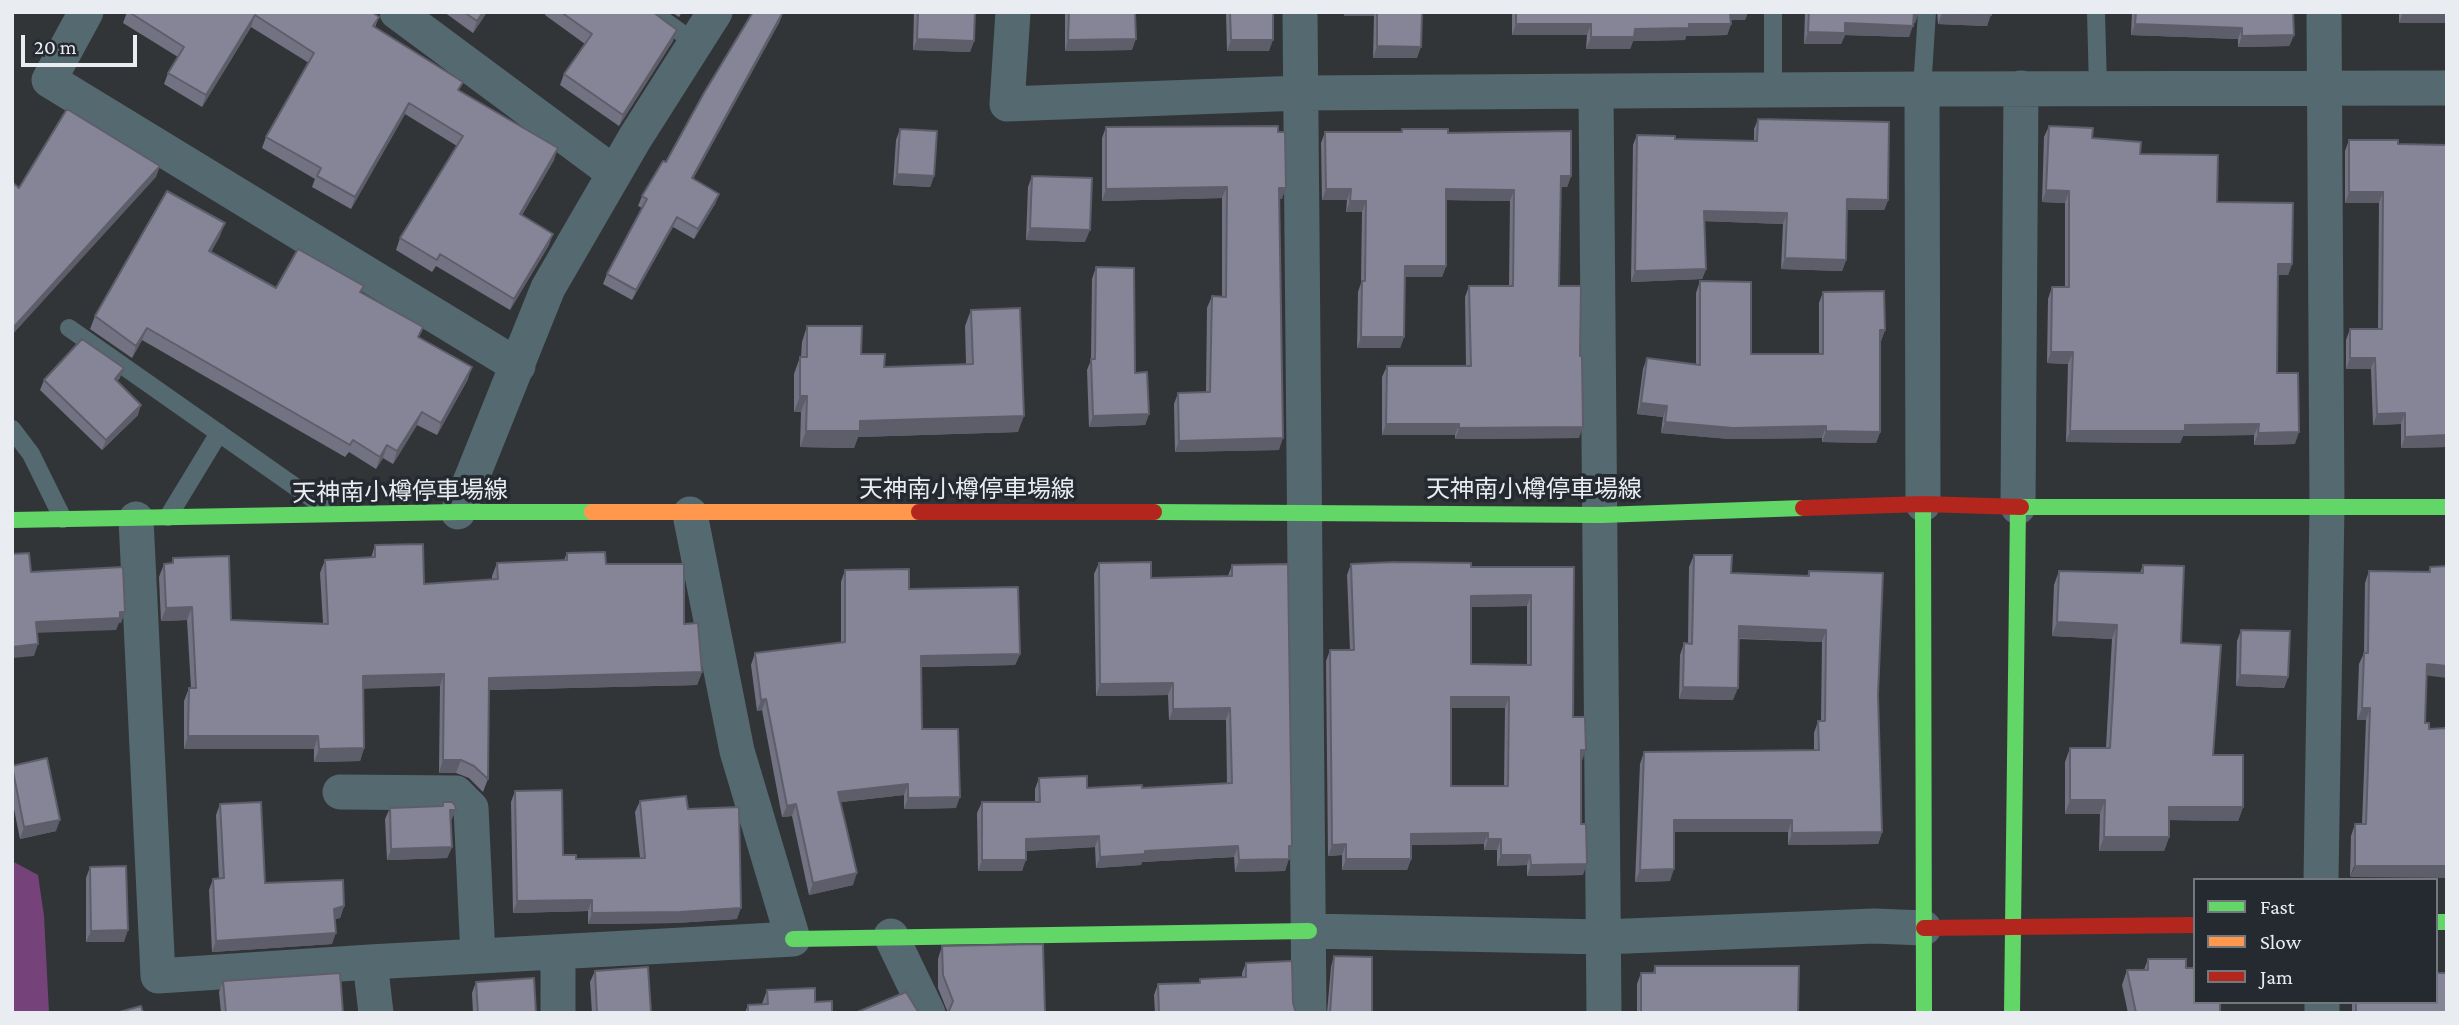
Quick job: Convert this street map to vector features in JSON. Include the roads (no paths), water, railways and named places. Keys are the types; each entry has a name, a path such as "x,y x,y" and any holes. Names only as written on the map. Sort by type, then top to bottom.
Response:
{"main road":[{"name":"天神南小樽停車場線","path":"12,520 458,512 1601,514 1923,503 2018,508 2447,507"},
{"path":"1923,503 1924,1013"},
{"path":"2012,1013 2018,508"},
{"path":"1924,928 2193,925"},
{"path":"793,939 1309,931"}],"street":[{"path":"86,12 49,80 517,366"},
{"path":"397,12 614,173"},
{"path":"458,512 548,288 614,173 715,12"},
{"path":"1013,12 1007,104 1301,93 2447,88"},
{"path":"1300,12 1309,1013"},
{"path":"2321,878 2327,506 2324,12"},
{"path":"2018,508 2021,88"},
{"path":"1922,89 1923,503"},
{"path":"1596,92 1604,1013"},
{"path":"151,519 159,976 793,939 737,751 690,514"},
{"path":"340,792 456,793 471,808 478,956"},
{"path":"1309,931 1603,937 1874,926 1924,928"},
{"path":"891,936 928,1013"},
{"path":"558,952 558,1013"},
{"path":"370,962 376,1013"}],"lane":[{"path":"652,12 694,43"},
{"path":"1773,12 1773,90"},
{"path":"1922,89 1927,12"},
{"path":"2096,12 2098,88"},
{"path":"69,328 336,515"},
{"path":"12,429 32,454 63,519"},
{"path":"151,519 219,433"}]}
